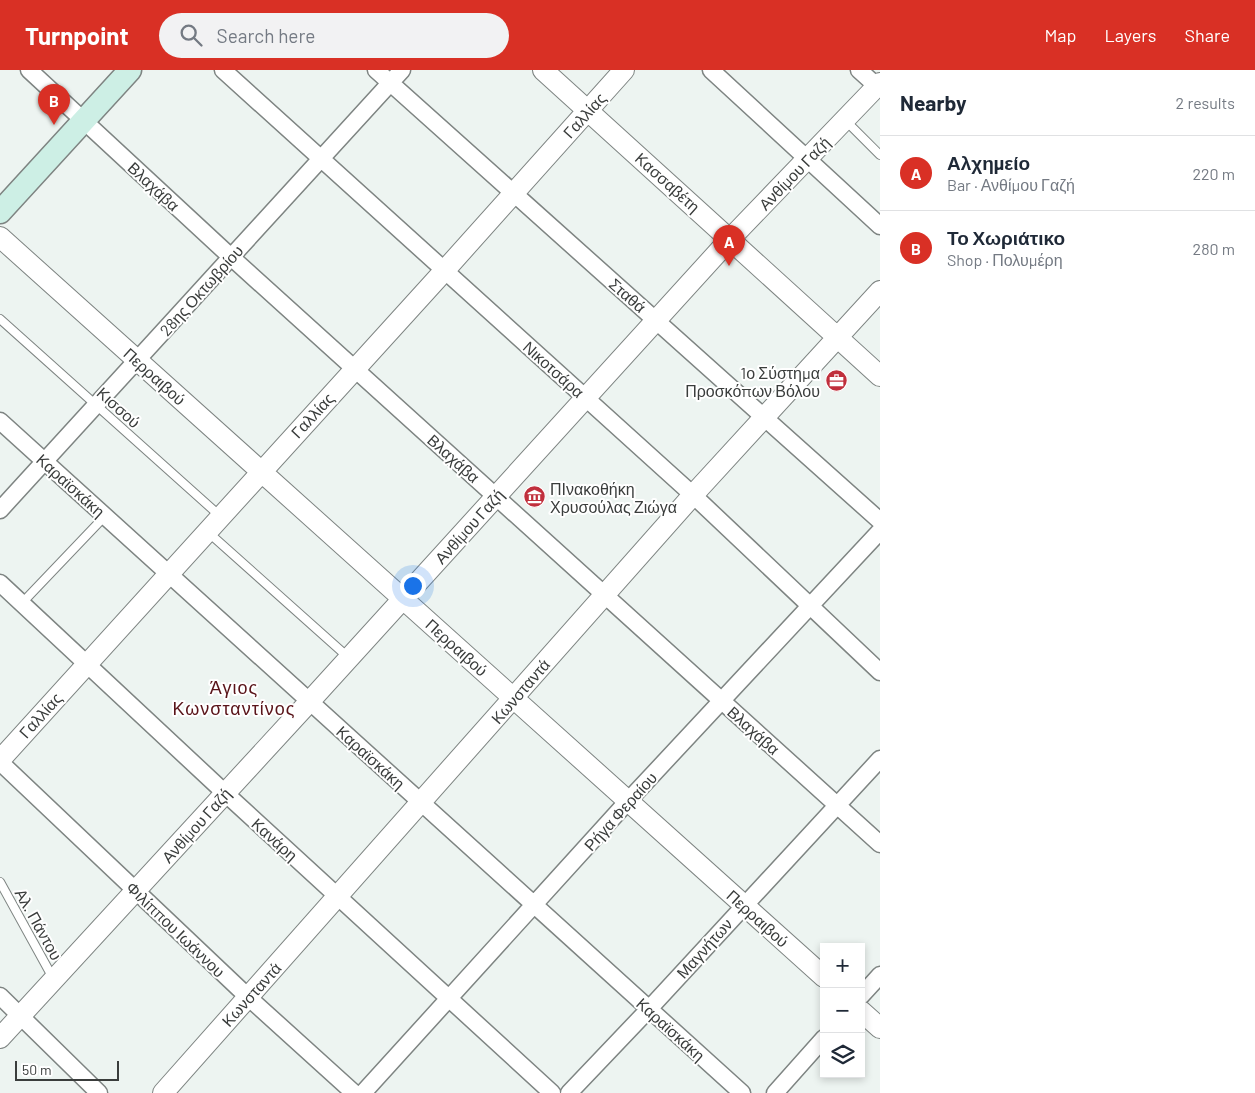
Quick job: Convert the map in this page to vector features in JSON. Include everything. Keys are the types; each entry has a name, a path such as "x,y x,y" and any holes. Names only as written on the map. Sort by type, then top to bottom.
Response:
{"main road":[{"path":"0,212 130,70"}],"street":[{"name":"Βλαχάβα","path":"30,70 231,257 880,844"},
{"name":"Νικοτσάρα","path":"223,70 693,495 880,672"},
{"name":"Σταθά","path":"376,70 880,521"},
{"name":"28ης Οκτωβρίου","path":"0,510 402,70"},
{"name":"Κασσαβέτη","path":"544,70 880,376"},
{"name":"Γαλλίας","path":"0,761 624,70"},
{"path":"711,70 880,226"},
{"path":"859,70 879,86"},
{"name":"Ανθίμου Γαζή","path":"0,1038 310,701 730,239 879,86"},
{"name":"Περραιβού","path":"0,237 820,973"},
{"name":"Κωνσταντά","path":"163,1093 693,495 880,291"},
{"name":"Καραϊσκάκη","path":"0,421 742,1093"},
{"name":"Ρήγα Φεραίου","path":"363,1093 628,801 880,531"},
{"name":"Κανάρη","path":"0,583 225,794 552,1093"},
{"name":"Μαγνήτων","path":"569,1093 880,759"},
{"name":"Φιλίππου Ιωάννου","path":"0,761 248,997 354,1093"},
{"path":"865,992 880,975"},
{"path":"0,996 98,1093"},
{"path":"865,1015 880,1028"},
{"path":"775,1093 820,1042"}],"lane":[{"path":"845,120 880,155"},
{"name":"Κισσού","path":"0,319 220,516"},
{"path":"22,603 105,516"},
{"path":"207,531 349,658"},
{"name":"Αλ. Πάντου","path":"0,882 54,979"}],"place":[{"name":"Το Χωριάτικο","path":"54,125"},
{"name":"Αλχημείο","path":"729,266"},
{"name":"1ο Σύστημα Προσκόπων Βόλου","path":"836,381"},
{"name":"ΠΙνακοθήκη Χρυσούλας Ζιώγα","path":"534,497"}],"district":[{"name":"Άγιος Κωνσταντίνος","path":"234,698"}]}
